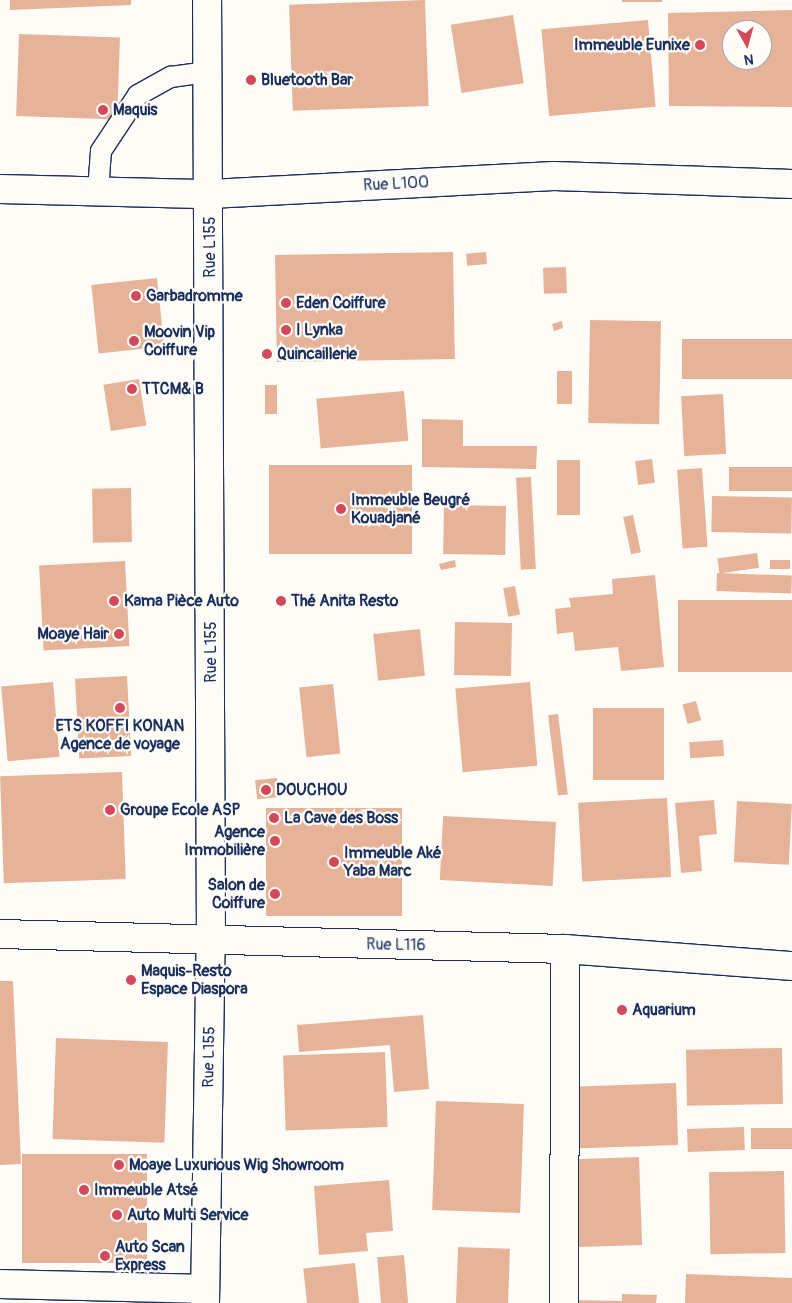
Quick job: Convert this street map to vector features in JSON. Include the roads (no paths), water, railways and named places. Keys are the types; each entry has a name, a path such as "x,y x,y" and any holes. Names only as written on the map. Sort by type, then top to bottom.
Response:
{"street":[{"name":"Rue L155","path":"205,1296 212,940 210,194 207,0"},
{"name":"Rue L100","path":"0,189 210,194 554,176 792,184"},
{"name":"Rue L116","path":"0,934 565,949 792,966"},
{"path":"564,1303 565,949"},
{"path":"0,1284 205,1296"}],"lane":[{"path":"98,191 101,152 138,95 171,77 208,72"}],"place":[{"name":"Immeuble Eunixe","path":"700,45"},
{"name":"Bluetooth Bar","path":"251,80"},
{"name":"Maquis","path":"103,110"},
{"name":"Garbadromme","path":"136,296"},
{"name":"Eden Coiffure","path":"286,303"},
{"name":"I Lynka","path":"286,330"},
{"name":"Moovin Vip Coiffure","path":"134,341"},
{"name":"Quincaillerie","path":"267,354"},
{"name":"TTCM& B","path":"132,389"},
{"name":"Immeuble Beugré Kouadjané","path":"341,509"},
{"name":"Kama Pièce Auto","path":"114,601"},
{"name":"Thé Anita Resto","path":"281,601"},
{"name":"Moaye Hair","path":"119,634"},
{"name":"ETS KOFFI KONAN Agence de voyage","path":"120,708"},
{"name":"DOUCHOU","path":"266,790"},
{"name":"Groupe Ecole ASP","path":"110,810"},
{"name":"La Cave des Boss","path":"274,818"},
{"name":"Agence Immobilière","path":"275,841"},
{"name":"Immeuble Aké Yaba Marc","path":"334,862"},
{"name":"Salon de Coiffure","path":"275,894"},
{"name":"Maquis-Resto Espace Diaspora","path":"131,980"},
{"name":"Aquarium","path":"622,1010"},
{"name":"Moaye Luxurious Wig Showroom","path":"119,1165"},
{"name":"Immeuble Atsé","path":"84,1190"},
{"name":"Auto Multi Service","path":"117,1215"},
{"name":"Auto Scan Express","path":"105,1256"}]}
